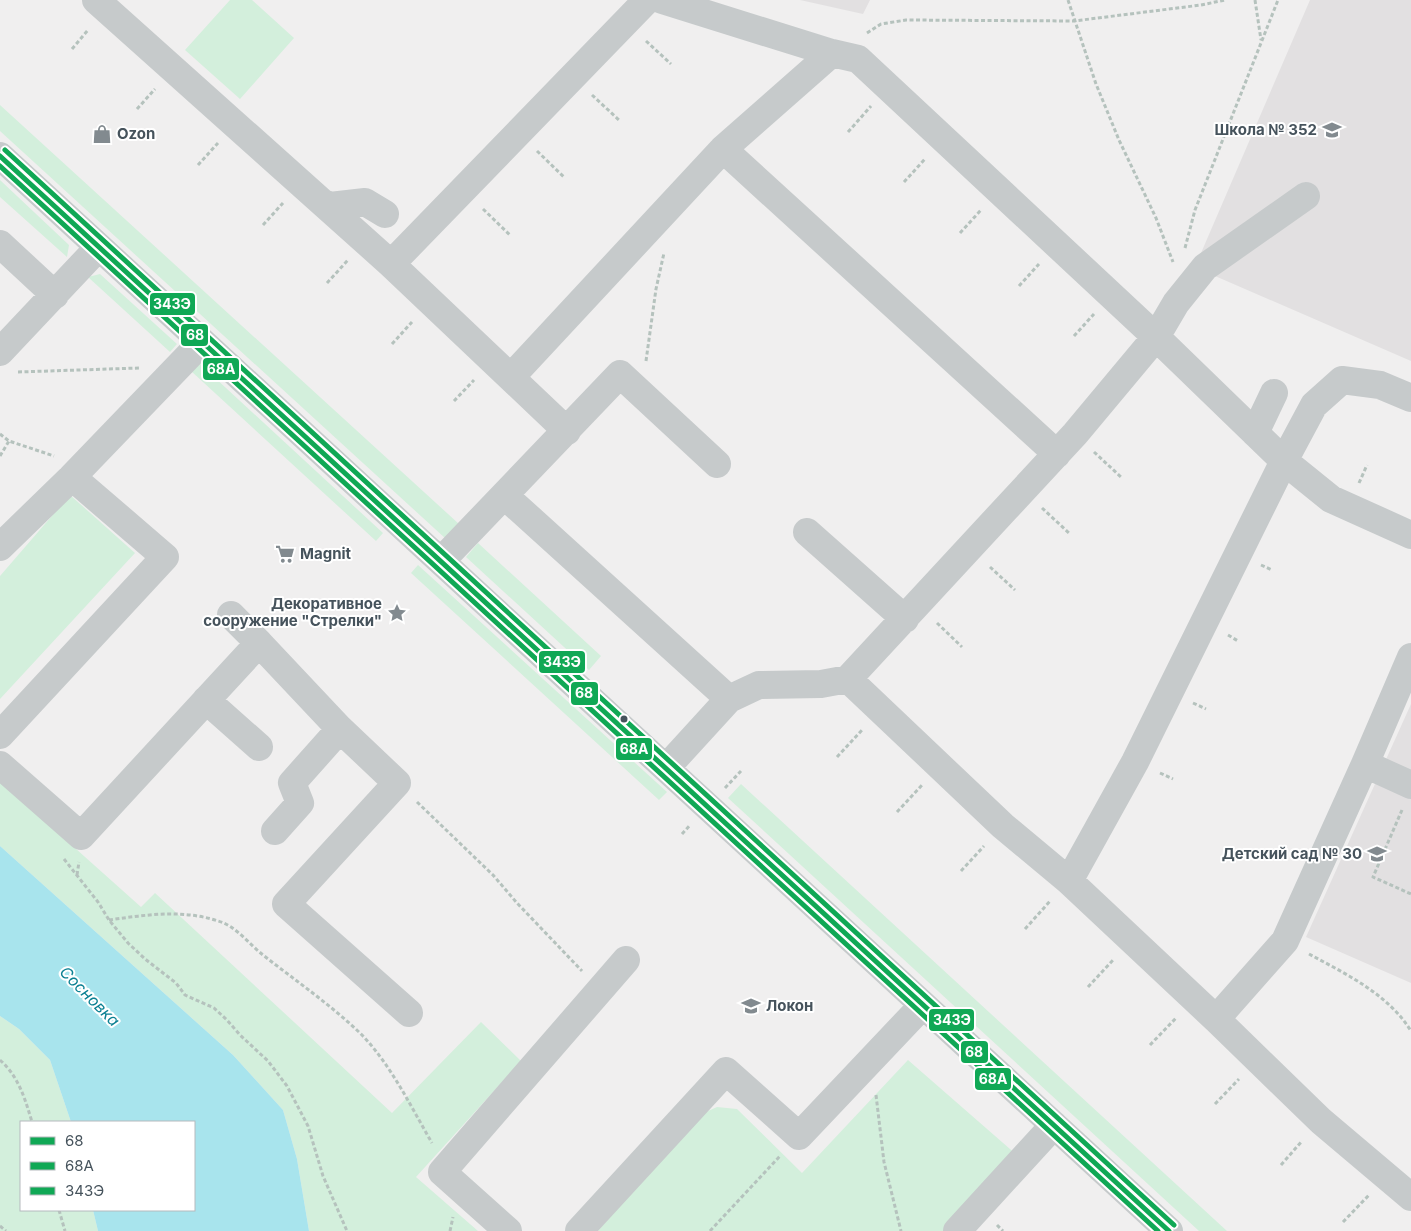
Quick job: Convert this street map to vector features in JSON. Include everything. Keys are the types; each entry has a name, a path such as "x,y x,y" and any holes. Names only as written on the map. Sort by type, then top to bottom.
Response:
{"street":[{"path":"96,0 391,264 567,431"},
{"path":"391,264 647,0"},
{"path":"662,0 832,53 858,59 1156,337 1284,461 1331,499 1411,536"},
{"path":"511,378 723,149 832,53"},
{"path":"723,149 1057,454"},
{"path":"0,156 1169,1231"},
{"path":"666,768 728,699 759,686 822,684 848,679 1075,434 1156,337 1176,303 1206,267 1306,196"},
{"path":"324,204 330,206 365,202 385,214"},
{"path":"0,244 55,295"},
{"path":"5,362 55,295 99,247"},
{"path":"0,547 78,471 202,342"},
{"path":"441,561 620,374 716,464"},
{"path":"1069,881 1135,762 1284,461 1314,405 1342,380 1380,385 1411,398"},
{"path":"1255,432 1274,393"},
{"path":"0,735 165,557 78,471"},
{"path":"504,496 728,699"},
{"path":"807,532 911,612"},
{"path":"231,615 340,729 397,783 286,904 409,1013"},
{"path":"0,765 82,836 259,643"},
{"path":"1216,1019 1285,941 1411,657"},
{"path":"848,679 1003,826 1069,881 1195,998 1321,1121 1411,1197"},
{"path":"206,700 259,747"},
{"path":"275,831 300,803 292,783 340,729"},
{"path":"1365,764 1407,795"},
{"path":"508,1231 442,1172 626,960"},
{"path":"579,1231 726,1071 798,1136 924,1005"},
{"path":"957,1231 1054,1125"}],"path":[{"path":"1068,0 1096,84 1119,140 1156,218 1179,277 1176,303"},
{"path":"832,53 881,24 906,20 1074,21 1201,5 1226,0"},
{"path":"1255,0 1261,40"},
{"path":"1184,250 1195,210 1278,0"},
{"path":"626,22 671,64"},
{"path":"573,76 619,120"},
{"path":"848,132 888,87"},
{"path":"518,133 565,178"},
{"path":"463,190 511,236"},
{"path":"642,393 656,289 666,245"},
{"path":"5,362 177,367"},
{"path":"0,434 9,441 78,471"},
{"path":"1075,434 1121,477"},
{"path":"0,456 9,441"},
{"path":"1023,490 1069,532"},
{"path":"970,548 1015,590"},
{"path":"911,612 962,647"},
{"path":"837,757 881,710"},
{"path":"897,812 940,766"},
{"path":"397,783 493,875 517,903 600,989"},
{"path":"1407,795 1373,877 1411,894"},
{"path":"961,871 1003,826"},
{"path":"1025,929 1069,881"},
{"path":"98,902 109,920 145,960 166,974 185,995 214,1008 268,1061 287,1086 308,1126 323,1176 347,1231"},
{"path":"109,920 166,914 205,917 231,926 264,956 304,986 362,1035 390,1070 404,1093 437,1153 442,1172"},
{"path":"1088,987 1132,940"},
{"path":"1305,952 1347,974 1380,996 1404,1019 1411,1031"},
{"path":"1150,1045 1195,998"},
{"path":"1215,1104 1258,1059"},
{"path":"0,1060 7,1066 21,1088 32,1121"},
{"path":"871,1060 884,1162 901,1231"},
{"path":"710,1231 798,1136"},
{"path":"1343,1222 1387,1177"},
{"path":"59,1211 65,1231"},
{"path":"0,1226 6,1231"}],"shaded area":[{"path":"800,0 870,0 863,14"},
{"name":"Школа № 352","path":"1310,0 1411,0 1411,361 1215,276 1198,260"},
{"name":"Детский сад № 30","path":"1411,704 1411,983 1306,937"}],"green space":[{"path":"230,0 252,0 294,38 240,99 185,50"},
{"path":"0,105 459,524 446,539 0,131"},
{"path":"0,180 69,245 67,257 0,197"},
{"path":"100,274 177,344 170,352 88,277"},
{"path":"199,363 383,533 376,541 191,371"},
{"path":"70,495 135,553 0,699 0,576"},
{"path":"478,543 601,656 589,670 466,557"},
{"path":"418,565 667,792 659,800 411,573"},
{"path":"0,781 141,907 155,893 392,1113 481,1022 521,1061 416,1177 478,1231 309,1231 297,1159 283,1110 233,1055 0,846"},
{"path":"741,784 1227,1231 1199,1231 728,798"},
{"path":"0,1016 19,1029 50,1060 71,1121 20,1121 20,1211 93,1211 98,1231 0,1231"},
{"path":"908,1060 1018,1156 946,1231 598,1231 697,1116 717,1107 737,1109 802,1173"}],"water":[{"name":"Сосновка","path":"0,846 233,1055 283,1110 297,1159 309,1231 98,1231 93,1211 195,1211 195,1121 71,1121 50,1060 19,1029 0,1016"}],"transit line":[{"name":"343Э","path":"5,150 1174,1225"},
{"name":"68","path":"0,156 1169,1231"},
{"name":"68А","path":"0,166 1158,1231"}],"place":[{"name":"Школа № 352","path":"1332,130"},
{"name":"Ozon","path":"102,134"},
{"name":"Magnit","path":"285,554"},
{"name":"Декоративное сооружение \"Стрелки\"","path":"397,613"},
{"name":"Детский сад № 30","path":"1377,854"},
{"name":"Локон","path":"751,1006"}]}
